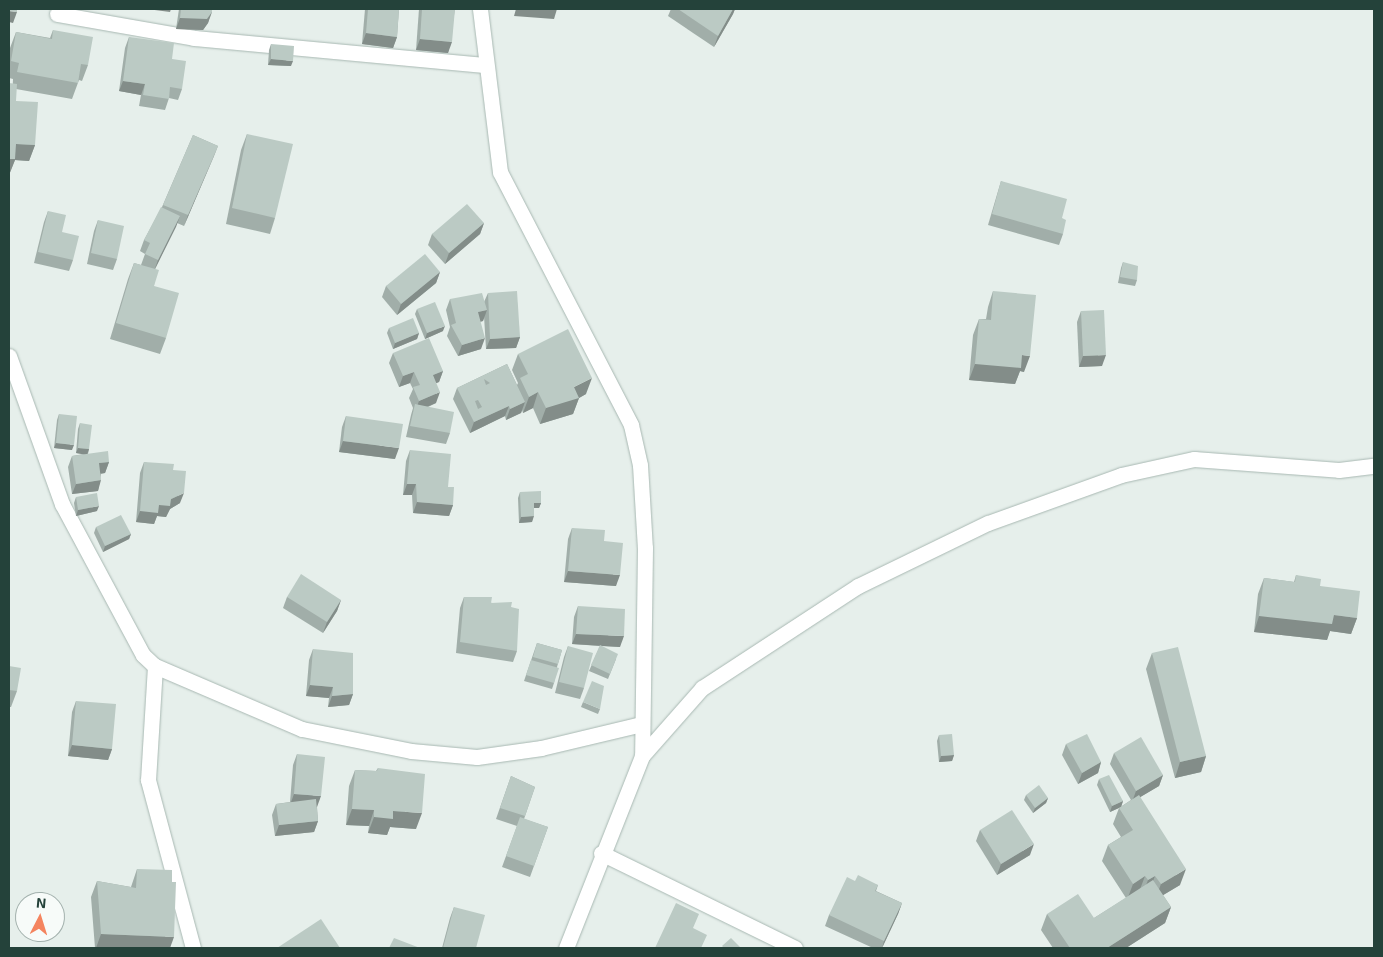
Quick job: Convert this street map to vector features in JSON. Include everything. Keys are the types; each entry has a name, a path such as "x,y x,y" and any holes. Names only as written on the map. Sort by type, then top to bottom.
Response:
{"street":[{"path":"480,9 485,65 500,172 631,425 640,465 645,548 642,756"},
{"path":"57,14 194,38 485,65"},
{"path":"9,356 62,504 143,655 155,666 302,729 411,751 477,757 541,748 642,724"},
{"path":"566,948 601,853 642,756 702,688 858,586 988,523 1121,475 1194,459 1339,470 1374,466"},
{"path":"155,666 148,780 194,948"},
{"path":"601,853 795,948"}],"building":[{"path":"9,9 17,9 17,12 9,11"},
{"path":"181,9 212,9 212,12 207,19 180,18"},
{"path":"368,9 399,9 397,37 366,33"},
{"path":"422,9 455,9 452,42 420,39"},
{"path":"678,9 733,9 718,36"},
{"path":"53,30 93,37 88,65 81,64 78,83 17,72 19,63 11,61 16,32 52,39"},
{"path":"129,37 174,43 172,59 186,61 182,89 170,87 169,99 143,95 145,84 123,81"},
{"path":"271,44 294,46 293,61 271,59"},
{"path":"9,83 17,84 16,101 38,102 35,145 16,144 15,159 9,159"},
{"path":"247,134 293,144 275,218 232,208"},
{"path":"193,135 218,146 188,215 163,205"},
{"path":"1001,181 1067,199 1062,218 1066,220 1063,234 992,214"},
{"path":"467,204 484,223 449,253 432,234"},
{"path":"161,207 180,216 158,260 145,254 150,243 144,240"},
{"path":"48,211 66,215 62,232 79,236 73,260 38,252"},
{"path":"98,220 124,226 117,259 91,253"},
{"path":"425,254 440,272 401,304 386,286"},
{"path":"1123,262 1138,266 1137,280 1120,277"},
{"path":"134,263 159,270 154,286 179,293 166,338 116,323"},
{"path":"517,291 520,337 490,339 488,293"},
{"path":"993,291 1036,295 1030,356 1022,355 1021,368 975,364 979,319 991,320"},
{"path":"482,293 487,310 478,312 485,338 462,345 451,325 456,323 450,299"},
{"path":"435,302 445,326 427,333 417,309"},
{"path":"1104,310 1106,355 1083,356 1081,311"},
{"path":"413,318 419,333 395,343 389,328"},
{"path":"568,329 592,378 574,387 579,398 546,408 538,392 529,397 520,378 528,374 518,354"},
{"path":"429,338 443,371 433,375 440,392 419,401 413,387 420,385 414,372 403,376 393,353"},
{"path":"507,364 525,402 510,409 509,406 474,422 457,388","holes":["478,400 482,407 478,409 475,401"]},
{"path":"415,404 454,412 450,433 410,426"},
{"path":"59,414 77,416 74,445 56,443"},
{"path":"346,416 403,424 399,448 343,441"},
{"path":"80,423 92,425 89,449 78,448"},
{"path":"410,450 451,454 448,487 454,487 453,505 417,502 416,484 407,484"},
{"path":"108,451 109,462 99,463 101,480 76,484 72,456"},
{"path":"144,462 174,464 173,470 186,471 184,493 171,499 170,506 159,505 158,513 140,511"},
{"path":"541,491 541,503 534,503 534,516 521,517 520,492"},
{"path":"97,493 99,506 78,510 76,497"},
{"path":"121,515 131,534 105,546 96,527"},
{"path":"572,528 605,530 604,541 623,543 620,575 568,571"},
{"path":"301,574 341,600 327,622 287,597"},
{"path":"1296,575 1321,579 1320,586 1360,591 1357,618 1334,615 1332,624 1259,616 1264,578 1295,582"},
{"path":"464,597 492,597 491,603 512,602 511,607 519,609 517,651 460,642"},
{"path":"578,606 625,609 624,636 576,634"},
{"path":"537,643 562,650 558,664 533,657"},
{"path":"600,645 618,654 610,674 591,665"},
{"path":"568,646 593,653 584,688 559,682"},
{"path":"1178,647 1206,756 1180,762 1152,653"},
{"path":"313,649 353,653 353,694 332,696 333,687 310,685"},
{"path":"531,660 559,668 554,683 526,675"},
{"path":"9,666 21,668 17,691 9,690"},
{"path":"592,681 604,686 600,709 583,702"},
{"path":"76,701 116,704 112,749 72,745"},
{"path":"952,734 954,755 941,756 939,735"},
{"path":"1087,734 1101,762 1082,773 1066,744"},
{"path":"1141,737 1163,775 1136,791 1114,753"},
{"path":"297,754 325,757 321,796 294,794"},
{"path":"378,768 425,774 422,813 393,811 393,819 374,817 374,810 352,809 355,770 377,771"},
{"path":"1109,775 1123,801 1112,806 1099,779"},
{"path":"511,776 535,787 525,816 500,808"},
{"path":"1039,785 1048,798 1035,808 1026,795"},
{"path":"1139,795 1186,869 1161,884 1155,876 1148,880 1145,876 1133,884 1108,845 1133,830 1119,808"},
{"path":"316,799 318,821 279,825 276,804"},
{"path":"1012,810 1034,844 1001,864 980,830"},
{"path":"520,817 548,827 534,866 506,856"},
{"path":"137,869 172,870 172,882 176,882 174,937 101,934 97,881 136,888"},
{"path":"858,875 878,885 875,891 902,903 884,941 829,915 847,877 855,881"},
{"path":"1153,880 1171,907 1107,948 1070,948 1047,914 1078,894 1094,918"},
{"path":"676,903 699,914 693,928 707,935 701,948 655,948"},
{"path":"454,907 485,915 476,948 443,948"},
{"path":"321,919 340,948 277,948"},
{"path":"394,938 420,948 389,948"},
{"path":"731,938 739,948 724,948 722,946"}]}
